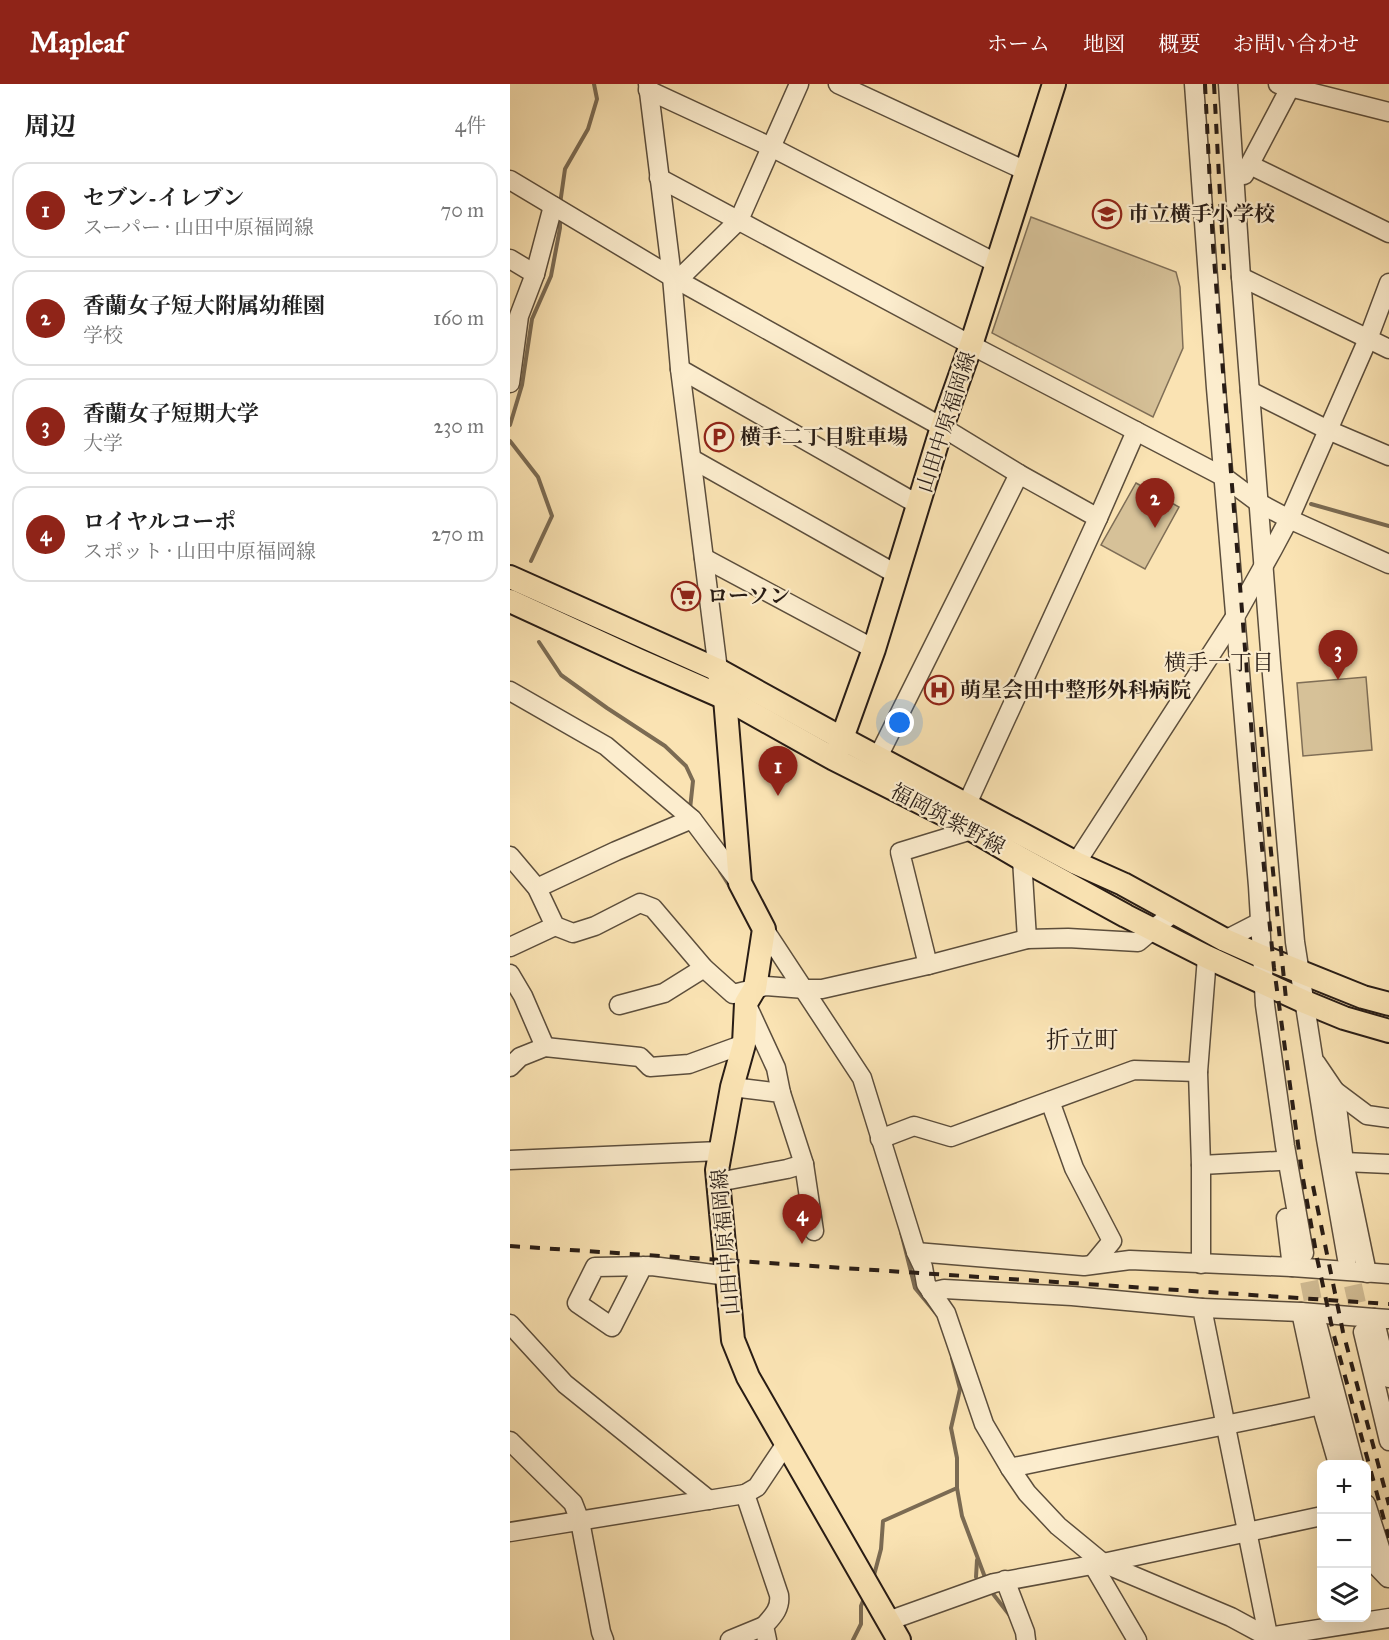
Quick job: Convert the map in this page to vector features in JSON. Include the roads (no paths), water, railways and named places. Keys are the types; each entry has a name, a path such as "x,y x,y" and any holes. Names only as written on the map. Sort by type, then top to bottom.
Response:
{"main road":[{"name":"山田中原福岡線","path":"838,749 874,649 942,427 971,345 1054,84"},
{"name":"福岡筑紫野線","path":"510,577 718,670 838,749 972,830 1154,930 1305,1002 1344,1018 1389,1031"},
{"name":"福岡筑紫野線","path":"510,601 838,749 878,756 1225,940 1363,997 1389,1004"},
{"path":"718,670 724,698 740,883 763,936"},
{"name":"山田中原福岡線","path":"763,936 756,992 732,1087 717,1170 720,1219 734,1340 748,1377 894,1630"}],"street":[{"path":"672,277 684,274 739,220 799,84"},
{"path":"838,84 1026,171"},
{"path":"1194,84 1263,983 1298,1260"},
{"path":"1228,84 1241,277 1295,942 1347,1259"},
{"path":"1236,189 1250,165 1286,85 1389,112"},
{"path":"648,87 771,147 996,263"},
{"path":"648,87 672,277 680,369 718,670"},
{"path":"1250,165 1389,233"},
{"path":"659,178 1224,477 1259,503 1289,519 1389,564"},
{"path":"510,180 672,277 942,427 1098,518"},
{"path":"510,383 512,347 519,316 559,210"},
{"path":"510,259 535,273"},
{"path":"1241,277 1389,349"},
{"path":"1076,863 1235,618 1289,519 1368,339 1389,283"},
{"path":"680,369 919,505"},
{"path":"1250,391 1328,430 1389,456"},
{"path":"968,804 1136,431"},
{"path":"692,459 896,574"},
{"path":"878,756 1019,474"},
{"path":"704,558 874,649"},
{"path":"510,691 606,746 694,822 740,883"},
{"path":"537,888 616,851 694,822"},
{"path":"928,964 900,852 972,830"},
{"path":"510,856 537,888 555,926 573,933 595,926 640,903 653,908 704,968 733,994 822,989 1027,939 1068,938 1138,942 1174,912"},
{"path":"1022,859 1027,939"},
{"path":"1225,940 1260,922"},
{"path":"510,947 555,926"},
{"path":"763,936 862,1078 926,1284 946,1313 984,1424 1027,1493 1098,1564 1137,1640"},
{"path":"1201,1264 1202,1166 1198,1072 1207,957"},
{"path":"619,1005 664,993 704,968"},
{"path":"510,974 523,996 545,1047"},
{"path":"756,992 782,1093 804,1164 814,1231"},
{"path":"510,1067 520,1057 545,1047 640,1058 650,1067 689,1064 744,1044"},
{"path":"1312,1056 1335,1091 1367,1115 1389,1118"},
{"path":"1274,1067 1270,1094 1279,1161 1298,1260"},
{"path":"880,1138 914,1126 951,1137 1134,1070 1198,1072"},
{"path":"732,1087 782,1093"},
{"path":"1335,1091 1344,1162 1367,1273"},
{"path":"1050,1101 1074,1168 1112,1241 1093,1264"},
{"path":"510,1160 720,1151"},
{"path":"1202,1166 1279,1161"},
{"path":"1344,1162 1389,1164"},
{"path":"718,1182 804,1164"},
{"path":"915,1252 1084,1266 1130,1260 1201,1264 1298,1260 1367,1273 1389,1274"},
{"path":"643,1266 728,1276"},
{"path":"931,1292 944,1289 1072,1296 1202,1308 1301,1312 1375,1323"},
{"path":"1202,1308 1268,1638"},
{"path":"1301,1312 1337,1460"},
{"path":"1375,1323 1389,1378"},
{"path":"1375,1323 1389,1441"},
{"path":"510,1324 565,1384 709,1500"},
{"path":"1318,1327 1353,1460"},
{"path":"1010,1468 1322,1405"},
{"path":"510,1441 573,1503 580,1521 604,1640"},
{"path":"510,1532 745,1494 757,1487 787,1442"},
{"path":"730,1640 765,1633 780,1602 745,1494"},
{"path":"1369,1514 1389,1577"},
{"path":"894,1630 993,1583 1098,1564 1317,1517"},
{"path":"1371,1560 1389,1577"},
{"path":"1098,1564 1231,1617 1268,1638 1389,1618"},
{"path":"993,1583 1025,1632 1026,1640"}],"waterway":[{"path":"560,204 565,169 588,129 597,99 594,84"},
{"path":"510,425 522,385 532,319 551,276 560,218"},
{"path":"510,441 538,477 552,516 531,561"},
{"path":"1311,504 1389,526"},
{"path":"539,642 561,675 665,746 686,766 693,781 690,809"},
{"path":"720,871 732,890"},
{"path":"901,1232 915,1288 935,1312"},
{"path":"952,1358 960,1389 951,1428 957,1458 957,1488 962,1516 986,1580"},
{"path":"873,1579 881,1549 883,1521 957,1488"},
{"path":"976,1577 977,1560"},
{"path":"990,1590 1011,1617"},
{"path":"853,1640 861,1624 861,1606 865,1596"}],"tunnel":[{"path":"1304,1255 1318,1327"},
{"path":"1347,1259 1363,1330"}],"railway":[{"path":"1205,84 1213,246 1256,787 1274,968 1302,1173 1317,1258 1333,1332 1389,1538"},
{"path":"1214,84 1224,270"},
{"path":"1261,727 1286,999"},
{"path":"1313,1186 1343,1332 1389,1505"},
{"path":"510,1246 1389,1304"}],"place":[{"name":"市立横手小学校","path":"1107,214"},
{"name":"横手二丁目駐車場","path":"719,437"},
{"name":"香蘭女子短大附属幼稚園","path":"1155,528"},
{"name":"ローソン","path":"686,596"},
{"name":"香蘭女子短期大学","path":"1338,680"},
{"name":"萌星会田中整形外科病院","path":"939,690"},
{"name":"セブン-イレブン","path":"778,796"},
{"name":"ロイヤルコーポ","path":"802,1244"}],"district":[{"name":"横手一丁目","path":"1219,662"},
{"name":"折立町","path":"1082,1040"}]}
